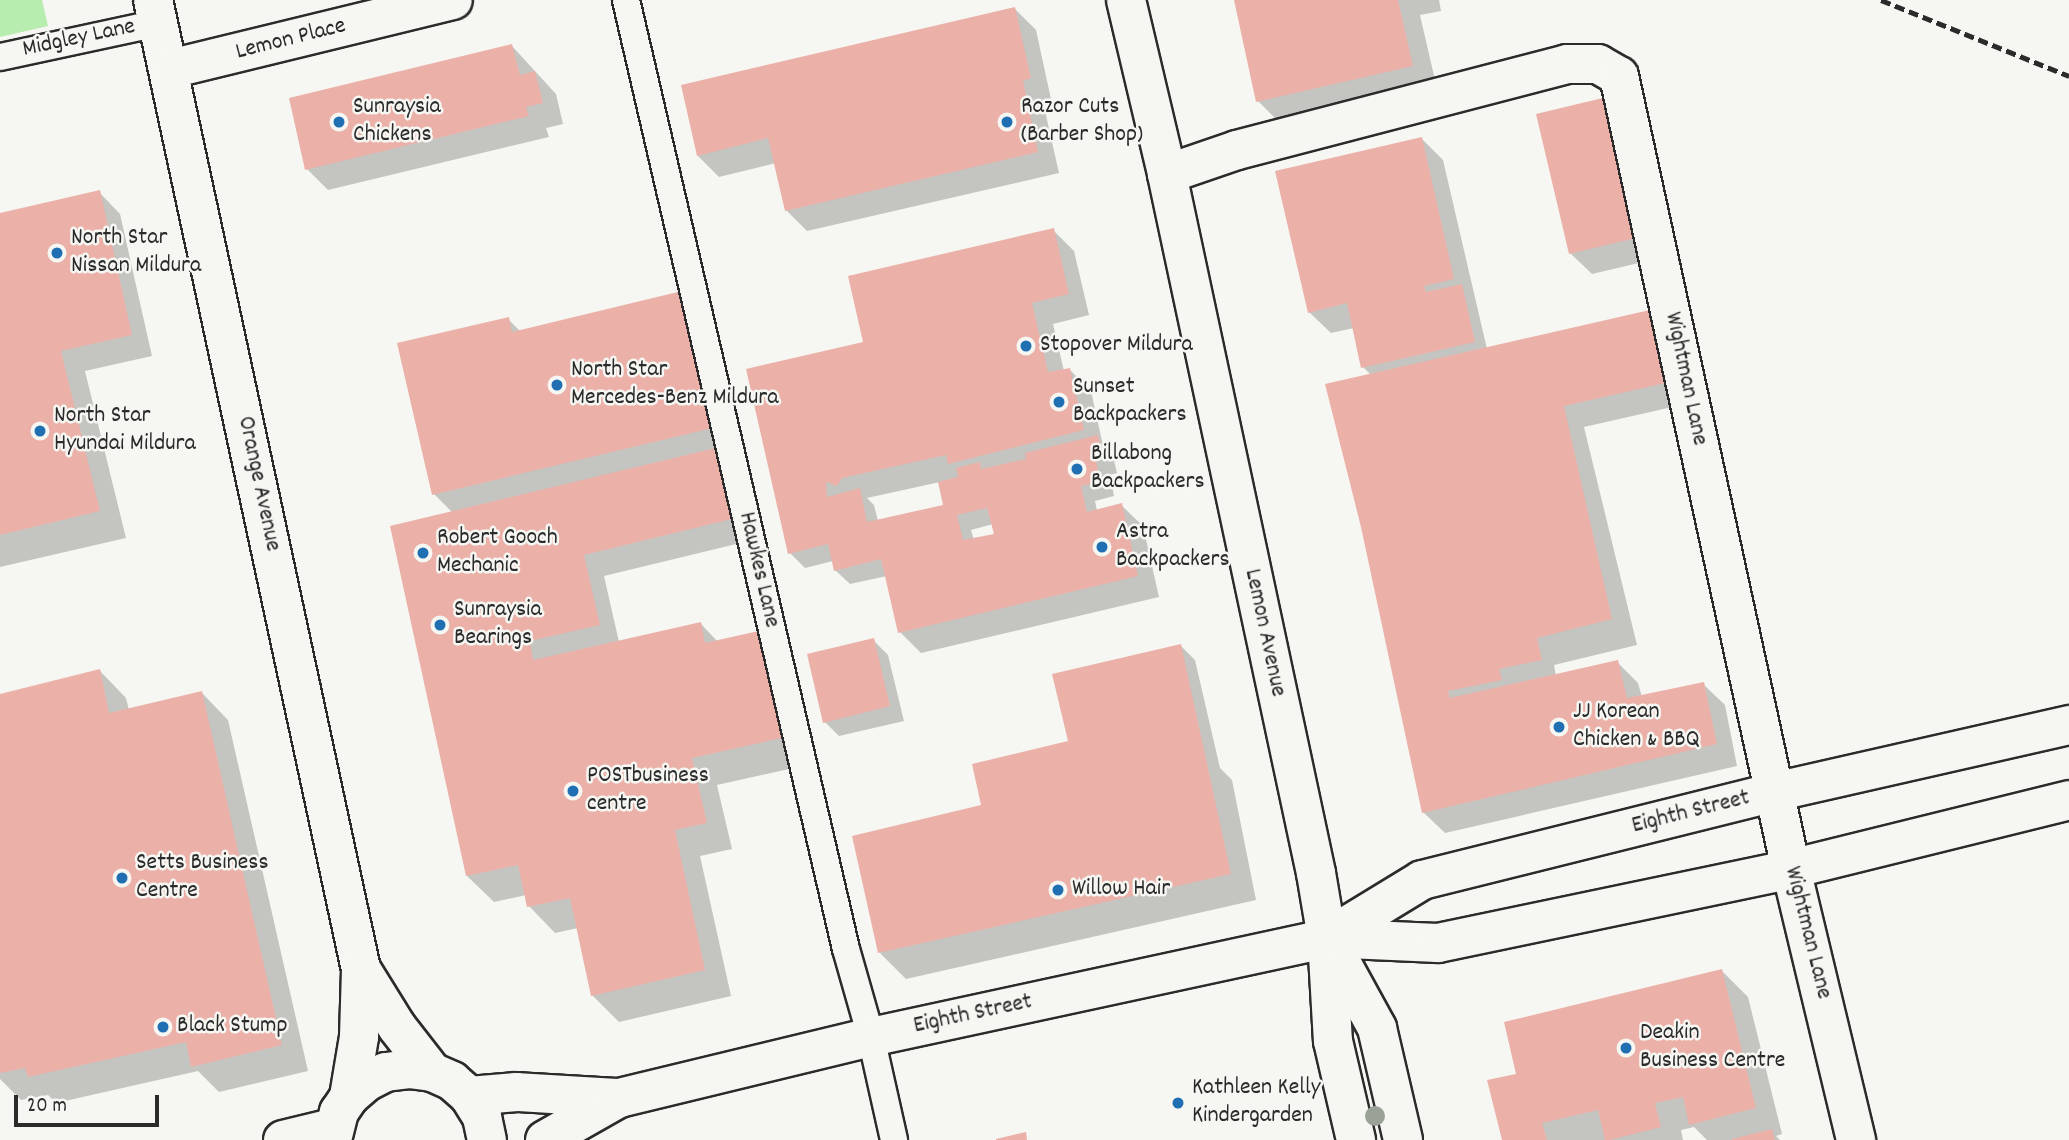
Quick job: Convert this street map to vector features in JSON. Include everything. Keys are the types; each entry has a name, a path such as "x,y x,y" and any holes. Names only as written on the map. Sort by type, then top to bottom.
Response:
{"street":[{"name":"Lemon Place","path":"170,69 453,0"},
{"name":"Lemon Avenue","path":"1126,0 1167,174 1316,873 1327,938 1333,1041 1356,1140"},
{"name":"Orange Avenue","path":"155,11 170,69 361,969 359,1037 338,1122"},
{"name":"Wightman Lane","path":"1167,174 1237,150 1567,64 1598,64 1619,76 1791,869 1856,1140"},
{"name":"Eighth Street","path":"1327,938 1422,880 1774,792 2069,725"},
{"name":"Eighth Street","path":"545,1140 619,1098 871,1037 1327,938 1438,943 1791,869 2069,800"},
{"name":"Lemon Avenue","path":"1327,938 1377,1028 1403,1140"},
{"name":"Orange Avenue","path":"361,969 397,1027 432,1072"},
{"path":"283,1140 338,1122 366,1082 386,1072 409,1069 432,1072 453,1081 469,1096 482,1117 487,1140"},
{"name":"Eighth Street","path":"469,1096 517,1092 619,1098"}],"lane":[{"name":"Hawkes Lane","path":"626,0 846,949 871,1037 894,1140"},
{"name":"Midgley Lane","path":"0,57 155,11"}],"green space":[{"path":"0,0 42,0 48,26 0,37"}],"building":[{"path":"1234,0 1398,0 1413,66 1256,102"},
{"path":"1015,7 1031,78 1023,81 1038,152 785,211 768,138 697,156 681,85"},
{"path":"512,44 520,75 535,71 543,103 526,107 529,116 305,170 289,98"},
{"path":"1607,97 1640,237 1569,254 1536,114"},
{"path":"1422,137 1454,279 1424,286 1426,292 1462,284 1475,342 1361,368 1347,303 1308,313 1275,171"},
{"path":"100,190 132,335 61,351 100,511 0,535 0,213"},
{"path":"1054,228 1069,294 1032,303 1048,372 1070,368 1084,430 948,464 946,455 842,478 837,486 826,482 827,497 860,488 867,522 943,505 938,482 958,477 956,468 980,462 981,469 1026,459 1025,453 1098,435 1104,458 1096,460 1100,482 1081,486 1087,512 1122,503 1138,576 898,633 881,559 834,571 828,544 788,554 746,369 863,342 848,276","holes":["987,508 994,534 963,540 957,515"]},
{"name":"North Star Mercedes-Benz Mildura","path":"686,290 717,427 432,495 397,343 509,317 512,332"},
{"path":"1663,307 1670,382 1564,406 1612,619 1537,638 1542,660 1499,669 1502,680 1448,691 1450,698 1618,660 1627,698 1704,682 1717,744 1422,813 1361,527 1325,384"},
{"name":"POSTbusiness centre","path":"720,447 736,518 584,555 600,625 530,641 533,660 701,622 705,643 763,630 786,737 692,758 707,823 675,830 705,970 591,996 570,898 527,907 518,865 466,876 390,526"},
{"path":"874,638 890,706 823,723 807,654"},
{"path":"1181,644 1231,874 878,953 852,836 981,805 972,764 1068,741 1052,674"},
{"name":"Setts Business Centre","path":"100,669 109,713 202,691 282,1045 191,1067 186,1042 28,1077 25,1068 0,1073 0,694"},
{"name":"Deakin Business Centre","path":"1722,969 1756,1108 1689,1125 1683,1097 1655,1103 1661,1127 1610,1140 1605,1140 1598,1110 1542,1123 1547,1140 1502,1140 1487,1080 1516,1074 1504,1022"},
{"path":"1772,1129 1775,1140 1732,1140 1732,1139"},
{"path":"1026,1132 1027,1140 996,1140 996,1139"}],"railway":[{"path":"1881,0 2069,76"}],"place":[{"name":"Sunraysia Chickens","path":"339,122"},
{"name":"Razor Cuts (Barber Shop)","path":"1007,122"},
{"name":"North Star Nissan Mildura","path":"57,253"},
{"name":"Stopover Mildura","path":"1026,346"},
{"name":"North Star Mercedes-Benz Mildura","path":"557,385"},
{"name":"Sunset Backpackers","path":"1059,402"},
{"name":"North Star Hyundai Mildura","path":"40,431"},
{"name":"Billabong Backpackers","path":"1077,469"},
{"name":"Astra Backpackers","path":"1102,547"},
{"name":"Robert Gooch Mechanic","path":"423,553"},
{"name":"Sunraysia Bearings","path":"440,625"},
{"name":"JJ Korean Chicken & BBQ","path":"1559,727"},
{"name":"POSTbusiness centre","path":"573,791"},
{"name":"Setts Business Centre","path":"122,878"},
{"name":"Willow Hair","path":"1058,890"},
{"name":"Black Stump","path":"163,1027"},
{"name":"Deakin Business Centre","path":"1626,1048"},
{"name":"Kathleen Kelly Kindergarden","path":"1178,1103"}]}
